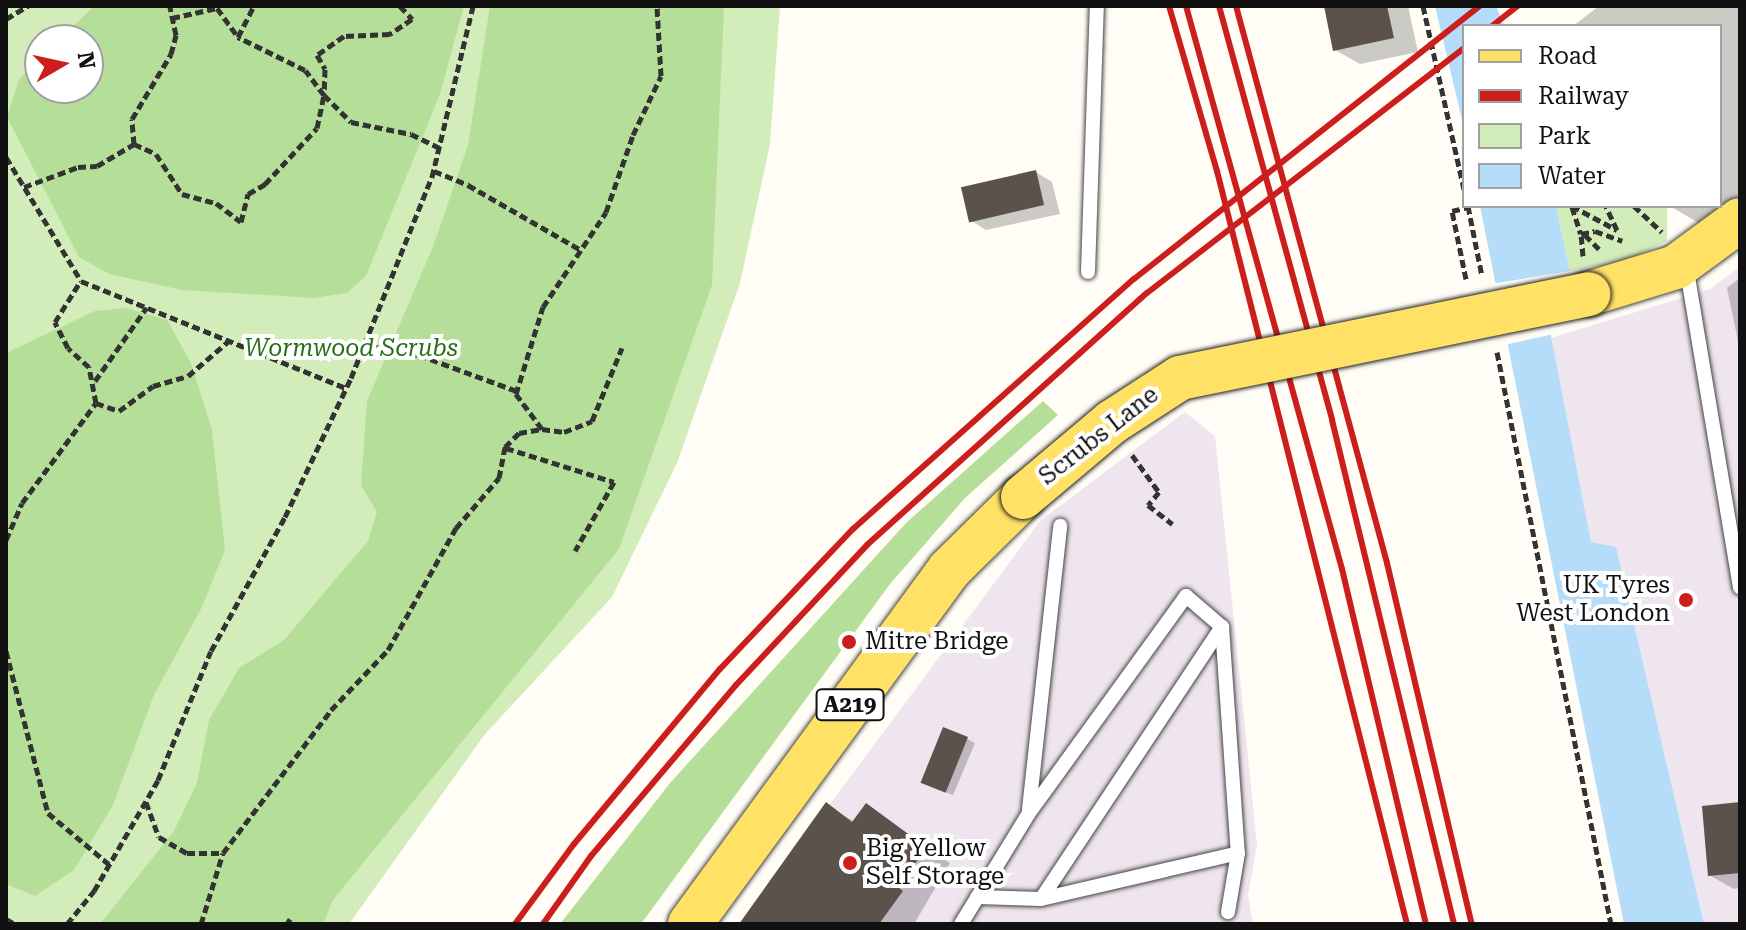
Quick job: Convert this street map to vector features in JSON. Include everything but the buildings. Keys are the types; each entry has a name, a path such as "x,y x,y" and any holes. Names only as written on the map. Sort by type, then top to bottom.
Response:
{"main road":[{"name":"Scrubs Lane","path":"690,924 949,570 1023,497 1112,422 1180,378 1588,294 1670,245 1740,220"}],"lane":[{"path":"1088,272 1097,6"},
{"path":"1670,245 1740,588"},
{"path":"1029,813 1060,526"},
{"path":"961,924 1029,813 1186,596 1222,627 1238,853 1228,912"},
{"path":"1041,899 1222,627"},
{"path":"977,897 1041,899 1238,853"}],"path":[{"path":"6,19 28,6"},
{"path":"134,144 132,119 171,54 176,35 170,6"},
{"path":"238,37 254,6"},
{"path":"134,144 156,154 182,194 216,203 241,222 248,194 265,184 317,128 324,95 325,69 317,55 344,36 390,34 412,19 400,6"},
{"path":"67,924 110,865 146,802 211,651 285,517 346,388 434,171 473,6"},
{"path":"517,391 543,307 606,212 633,135 661,76 657,6"},
{"path":"1423,6 1462,180"},
{"path":"172,18 217,8 238,37 305,70 351,122 411,134 440,148"},
{"path":"24,187 78,167 97,166 134,144"},
{"path":"6,157 81,281 346,388"},
{"path":"434,171 468,185 581,250"},
{"path":"1464,208 1452,211 1466,279"},
{"path":"1468,208 1483,284"},
{"path":"1573,208 1583,234 1607,257"},
{"path":"1576,208 1617,230 1607,208"},
{"path":"1636,208 1670,245"},
{"path":"1583,234 1595,231 1623,241 1632,238"},
{"path":"1581,247 1583,234"},
{"path":"6,540 22,503 96,403 95,382 55,322 81,281"},
{"path":"95,382 147,307"},
{"path":"96,403 119,411 153,386 188,376 230,340"},
{"path":"364,345 419,355 517,391 542,429"},
{"path":"1496,346 1611,924"},
{"path":"201,924 223,853 331,710 388,650 456,528 499,478 505,447 519,433 542,429 564,432 592,421 622,348"},
{"path":"505,447 614,482 575,551"},
{"path":"1130,453 1159,492 1148,505 1172,524"},
{"path":"6,651 48,813 110,865"},
{"path":"146,802 159,837 187,853 223,853"},
{"path":"6,919 15,924"}],"shaded area":[{"path":"1740,267 1740,924 1704,924 1616,548 1591,543 1551,338 1710,289"},
{"path":"1185,412 1215,436 1257,845 1248,895 1253,924 741,924 1041,520"}],"green space":[{"name":"Wormwood Scrubs","path":"6,6 780,6 770,144 740,283 677,463 612,597 485,734 349,924 6,924"},
{"path":"94,6 464,6 440,94 366,276 347,293 314,298 182,290 109,274 79,257 7,117 19,79 24,74 24,104 104,104 104,24 75,24"},
{"path":"490,6 724,6 712,285 619,549 333,900 323,924 100,924 174,831 197,783 209,720 239,668 284,640 368,541 377,512 361,485 367,401 434,244 468,145"},
{"path":"1556,208 1667,208 1667,241 1625,261 1570,271"},
{"path":"126,308 167,320 191,363 212,430 225,550 202,607 154,695 113,805 74,870 35,896 6,884 6,353 95,311"},
{"path":"1043,401 1058,415 965,498 890,584 641,924 560,924 670,783 906,523"}],"water":[{"path":"1435,6 1496,6 1503,24 1462,24 1462,120"},
{"path":"1480,208 1556,208 1570,271 1544,300 1591,542 1616,547 1704,924 1624,924"}],"pier":[{"path":"1570,271 1548,301 1554,334 1504,345 1491,284"}],"railway":[{"path":"1169,6 1217,171 1407,924"},
{"path":"1186,6 1342,569 1426,924"},
{"path":"1219,6 1332,420 1454,924"},
{"path":"1236,6 1387,563 1472,924"},
{"path":"515,924 574,844 720,669 853,529 1134,279 1480,6"},
{"path":"1495,24 1518,6"},
{"path":"543,924 591,856 736,685 868,544 1147,293 1462,50"}],"place":[{"name":"UK Tyres West London","path":"1686,600"},
{"name":"Mitre Bridge","path":"849,642"},
{"name":"Big Yellow Self Storage","path":"850,863"}]}
